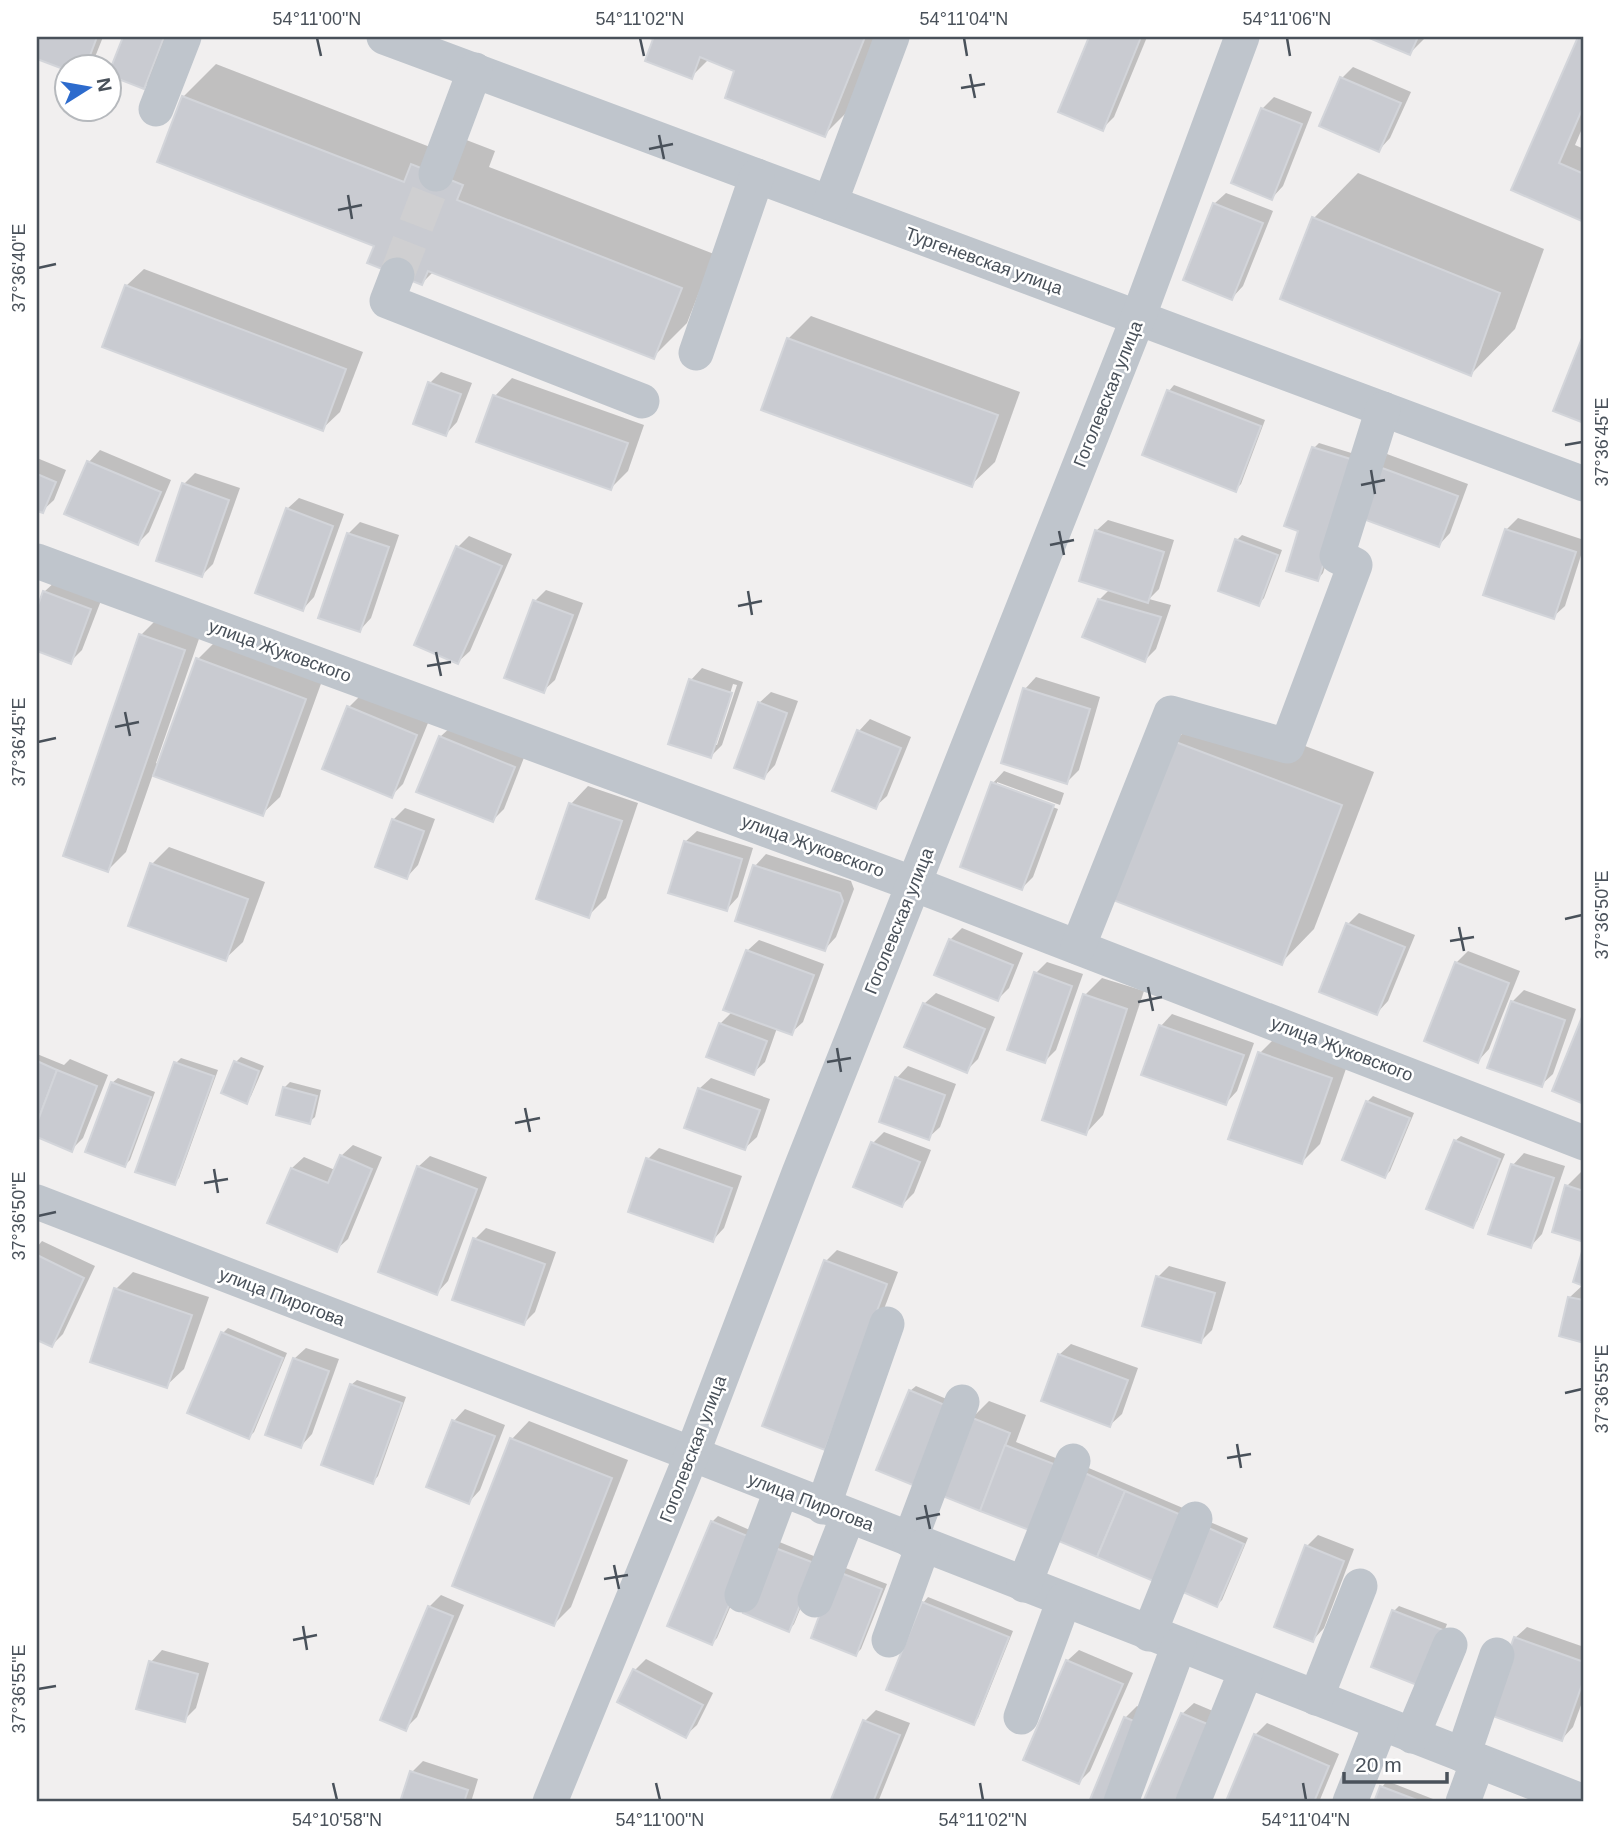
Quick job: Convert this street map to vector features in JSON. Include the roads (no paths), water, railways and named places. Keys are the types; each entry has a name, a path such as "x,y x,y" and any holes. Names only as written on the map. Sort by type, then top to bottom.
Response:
{"street":[{"path":"156,110 184,37"},
{"name":"Тургеневская улица","path":"384,37 1584,484"},
{"path":"830,203 892,37"},
{"name":"Гоголевская улица","path":"550,1802 692,1454 799,1173 1138,318 1242,37"},
{"path":"436,174 475,70"},
{"path":"696,353 757,176"},
{"path":"397,275 387,301 642,401"},
{"path":"1078,947 1171,713 1287,746 1355,565 1337,556 1383,409"},
{"name":"улица Жуковского","path":"37,561 914,884 1584,1143"},
{"name":"улица Пирогова","path":"37,1202 692,1454 1575,1801"},
{"path":"815,1600 836,1511 887,1324"},
{"path":"889,1640 916,1543 962,1402"},
{"path":"1024,1585 1073,1461"},
{"path":"742,1595 781,1490"},
{"path":"1121,1802 1195,1519"},
{"path":"1315,1698 1360,1586"},
{"path":"1021,1717 1064,1600"},
{"path":"1350,1802 1450,1645"},
{"path":"1463,1802 1471,1758 1497,1655"},
{"path":"1193,1802 1246,1671"}],"tunnel":[{"path":"397,275 436,174"}]}
